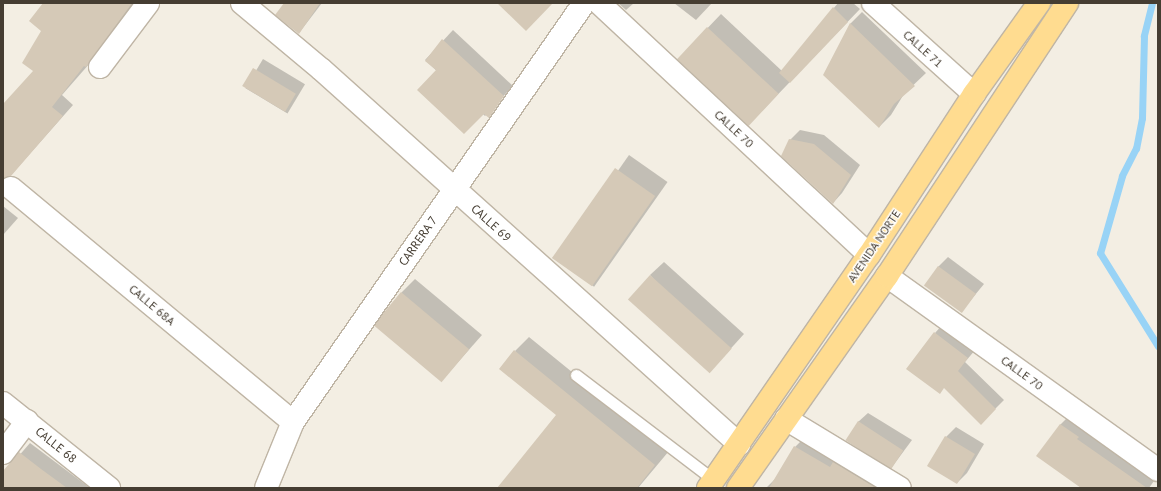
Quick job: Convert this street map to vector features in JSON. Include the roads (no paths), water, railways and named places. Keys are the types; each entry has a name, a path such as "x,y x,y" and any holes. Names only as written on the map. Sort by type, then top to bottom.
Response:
{"main road":[{"name":"AVENIDA NORTE","path":"711,484 869,256 974,94 1039,3"},
{"path":"738,488 887,276 1067,3"}],"street":[{"path":"100,67 148,3"},
{"name":"CALLE 69","path":"242,3 321,69 453,190 739,444"},
{"name":"CARRERA 7","path":"266,488 293,422 584,3"},
{"name":"CALLE 70","path":"599,3 869,256"},
{"name":"CALLE 71","path":"872,3 974,94"},
{"name":"CALLE 68A","path":"11,188 293,422"},
{"name":"CALLE 70","path":"887,276 1158,470"},
{"name":"CALLE 68","path":"3,403 109,488"},
{"path":"786,419 900,488"},
{"path":"3,453 27,422"}],"lane":[{"path":"576,375 711,484"}],"waterway":[{"path":"1152,3 1144,36 1142,118 1136,148 1122,176 1100,253 1158,346"}]}
